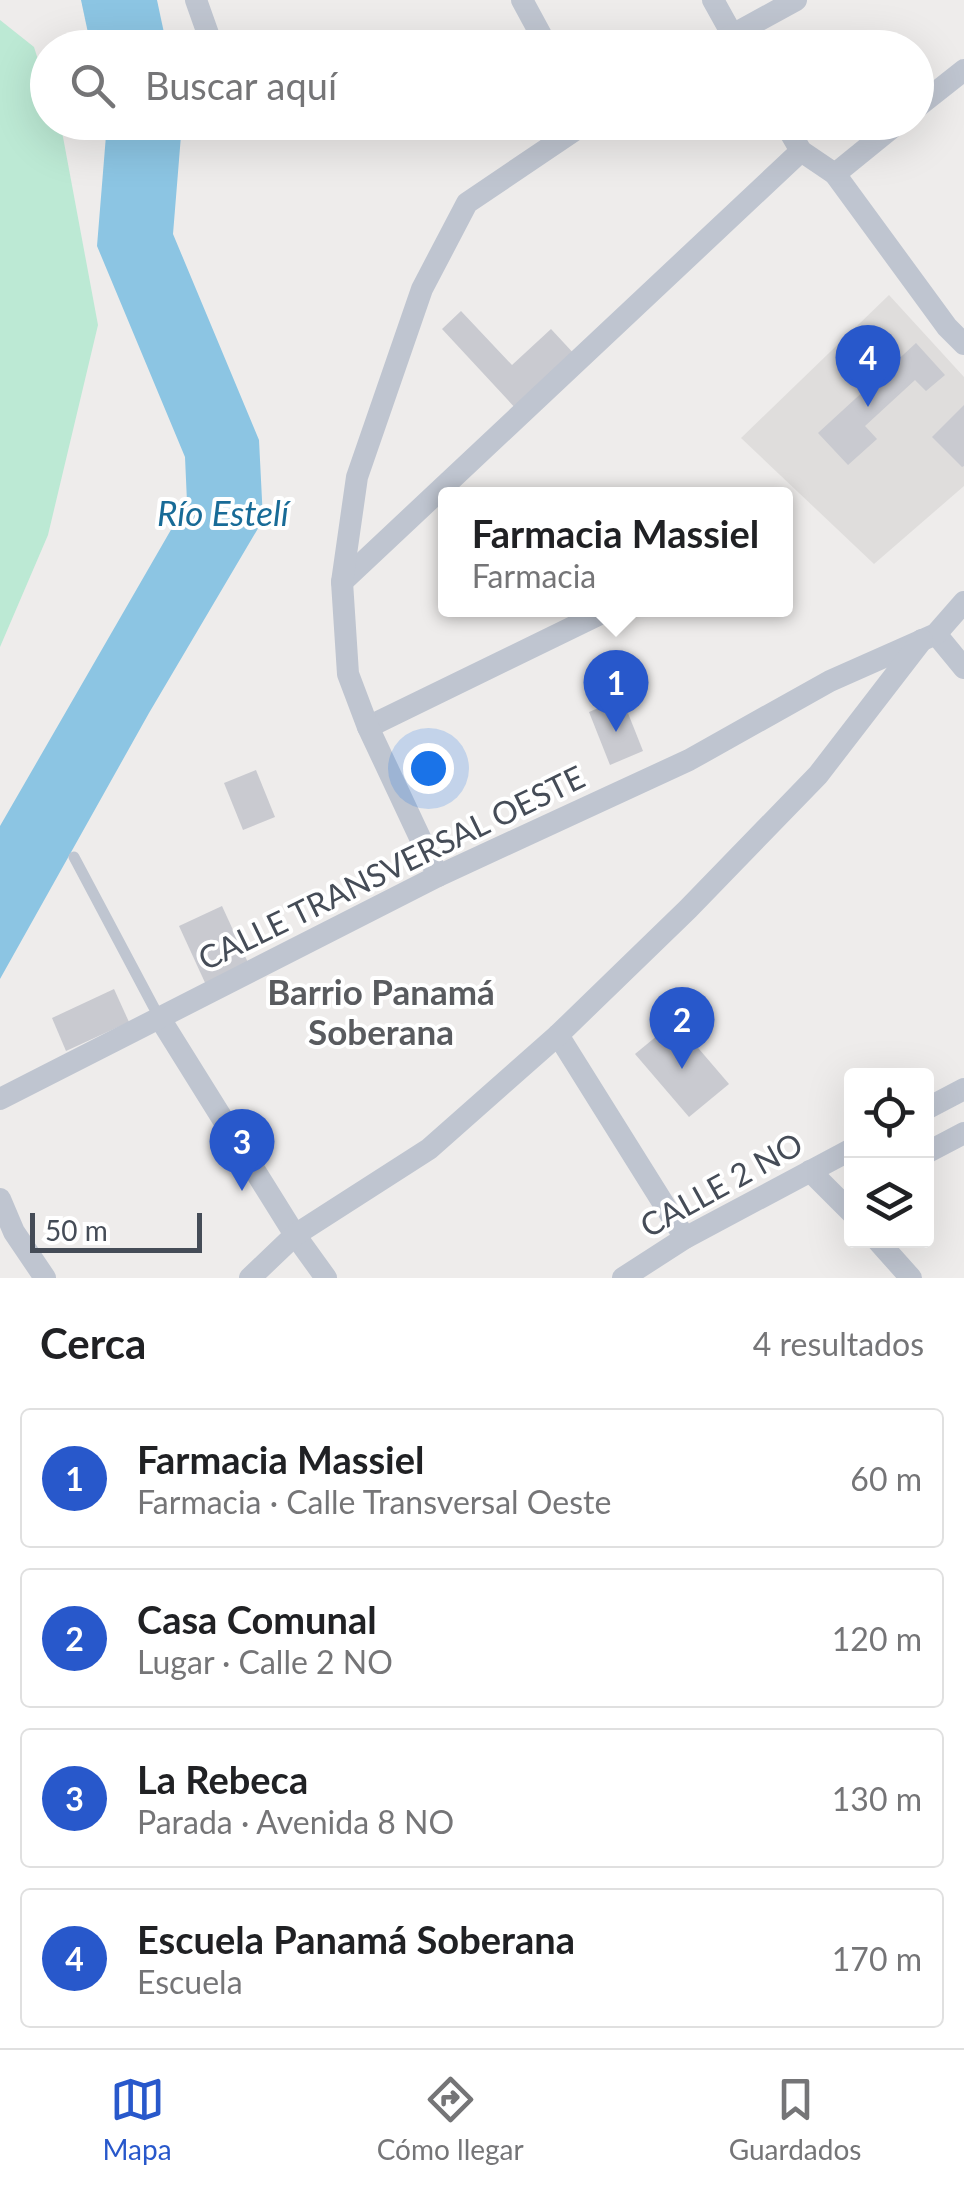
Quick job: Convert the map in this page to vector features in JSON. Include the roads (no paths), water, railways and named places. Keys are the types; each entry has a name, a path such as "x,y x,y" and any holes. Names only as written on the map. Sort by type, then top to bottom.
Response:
{"street":[{"path":"196,0 207,30"},
{"path":"522,0 538,30"},
{"path":"713,0 729,30"},
{"path":"751,30 796,0"},
{"path":"934,94 964,70"},
{"path":"438,876 368,728 348,674 342,582 356,477 422,289 467,203 560,140"},
{"path":"795,140 801,151 835,174 958,327"},
{"path":"835,174 877,140"},
{"path":"443,487 801,151"},
{"path":"342,582 438,492"},
{"name":"CALLE TRANSVERSAL OESTE","path":"0,1098 438,876 689,760 830,681 929,637 964,602"},
{"path":"368,728 594,617"},
{"path":"250,1278 295,1235 428,1149 558,1035 818,775 929,637 964,668"},
{"path":"159,1017 326,1278"},
{"path":"558,1035 686,1238"},
{"path":"934,1105 964,1089"},
{"path":"934,1149 964,1133"},
{"name":"CALLE 2 NO","path":"623,1278 686,1238 844,1153"},
{"path":"810,1171 844,1199"},
{"path":"0,1199 7,1237 44,1278"},
{"path":"884,1248 911,1278"}],"lane":[{"path":"74,857 159,1017"}],"water":[{"path":"81,0 157,0 163,30 87,30"},
{"name":"Río Estelí","path":"106,140 181,140 173,234 259,440 263,520 0,979 0,826 187,502 185,457 97,246"}],"place":[{"name":"Escuela Panamá Soberana","path":"868,407"},
{"name":"Farmacia Massiel","path":"616,732"},
{"name":"Casa Comunal","path":"682,1069"},
{"name":"La Rebeca","path":"242,1191"}],"district":[{"name":"Barrio Panamá Soberana","path":"381,1011"}]}
